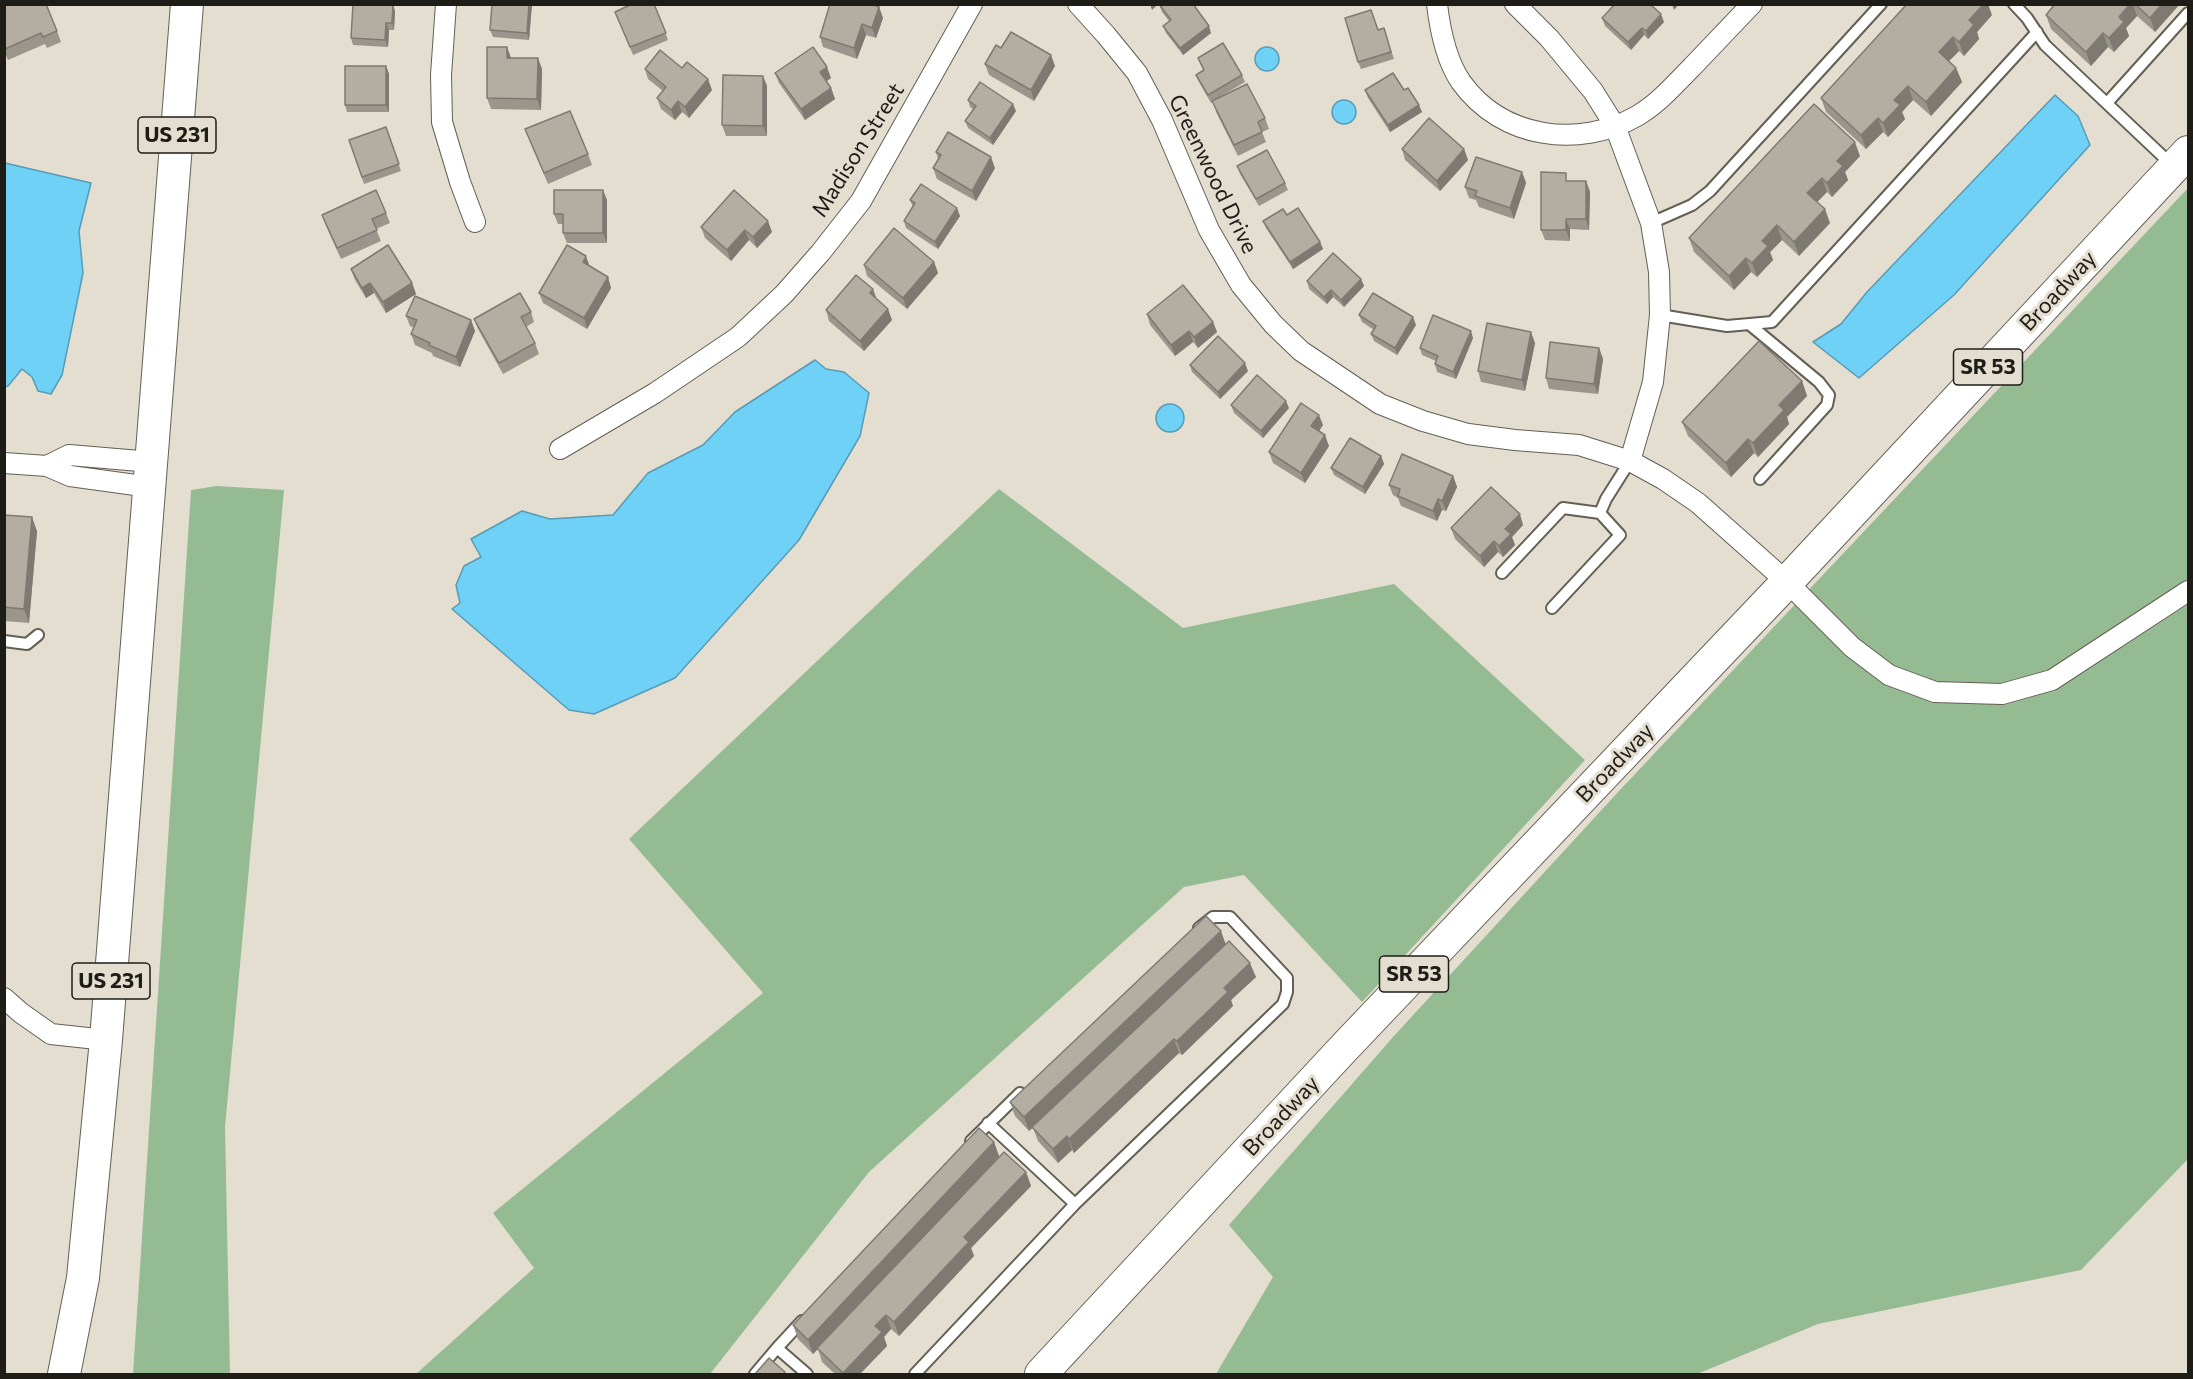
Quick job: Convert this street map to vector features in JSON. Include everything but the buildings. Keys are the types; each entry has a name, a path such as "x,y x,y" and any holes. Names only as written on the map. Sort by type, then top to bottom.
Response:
{"main road":[{"name":"US 231","path":"64,1374 83,1278 106,1040 187,4"},
{"name":"Broadway","path":"1041,1374 1343,1049 1787,582 2181,160"}],"street":[{"path":"446,4 441,75 442,122 475,222"},
{"name":"Madison Street","path":"560,449 655,393 738,337 784,294 861,201 972,4"},
{"name":"Greenwood Drive","path":"1078,4 1137,73 1162,120 1209,230 1241,285 1273,324 1301,351 1380,404 1423,421 1468,434 1579,445 1630,461 1663,479 1698,503 1787,582 1852,647 1888,675 1935,692 2002,694 2052,680 2188,591"},
{"path":"1437,4 1450,63 1461,82 1476,98 1499,116 1524,130 1572,136 1615,126 1637,116 1659,101 1752,4"},
{"path":"1515,4 1572,64 1593,90 1615,126 1651,223 1659,272 1660,315 1653,382 1630,461"},
{"path":"4,463 47,466 70,476 151,474"},
{"path":"4,998 51,1034 106,1040"}],"lane":[{"path":"1651,223 1692,205 1710,191 1881,4"},
{"path":"2014,4 2045,45 2107,104 2181,160"},
{"path":"2107,104 2188,13"},
{"path":"1660,315 1727,327 1772,322 2037,32"},
{"path":"1749,324 1819,382 1829,395 1827,405 1823,410 1760,479"},
{"path":"1600,513 1630,461"},
{"path":"1502,573 1563,508 1600,513 1620,534 1552,608"},
{"path":"4,641 27,644 38,635"},
{"path":"915,1374 1075,1204 1283,1004 1287,992 1287,978 1230,917 1213,917 1192,934"},
{"path":"963,1149 1030,1083"},
{"path":"988,1123 1075,1204"},
{"path":"755,1374 809,1313"},
{"path":"777,1348 807,1374"}],"green space":[{"path":"2188,188 2188,1159 2081,1270 1818,1324 1697,1374 1216,1374 1273,1277 1229,1225 1393,1037 1619,791"},
{"path":"217,486 284,490 225,1127 230,1374 133,1374 191,490"},
{"path":"999,489 1183,628 1394,584 1585,760 1362,1002 1244,875 1184,887 869,1172 710,1374 416,1374 534,1268 493,1213 763,993 629,839"}],"water":[{"path":"1267,47 1276,50 1279,59 1276,68 1267,71 1258,68 1255,59 1258,50"},
{"path":"2055,95 2078,116 2090,145 1954,295 1859,378 1813,342 1841,324 1867,292"},
{"path":"1344,100 1352,104 1356,112 1352,120 1344,124 1336,120 1332,112 1336,104"},
{"path":"5,163 91,183 79,231 83,273 62,375 51,394 38,391 32,377 22,369 5,387"},
{"path":"815,360 826,369 844,372 869,393 860,436 799,540 675,678 594,714 569,710 452,609 460,603 456,585 464,566 481,557 471,539 522,511 550,519 613,515 648,473 703,445 735,412"},
{"path":"1170,404 1180,408 1184,418 1180,428 1170,432 1160,428 1156,418 1160,408"}]}
